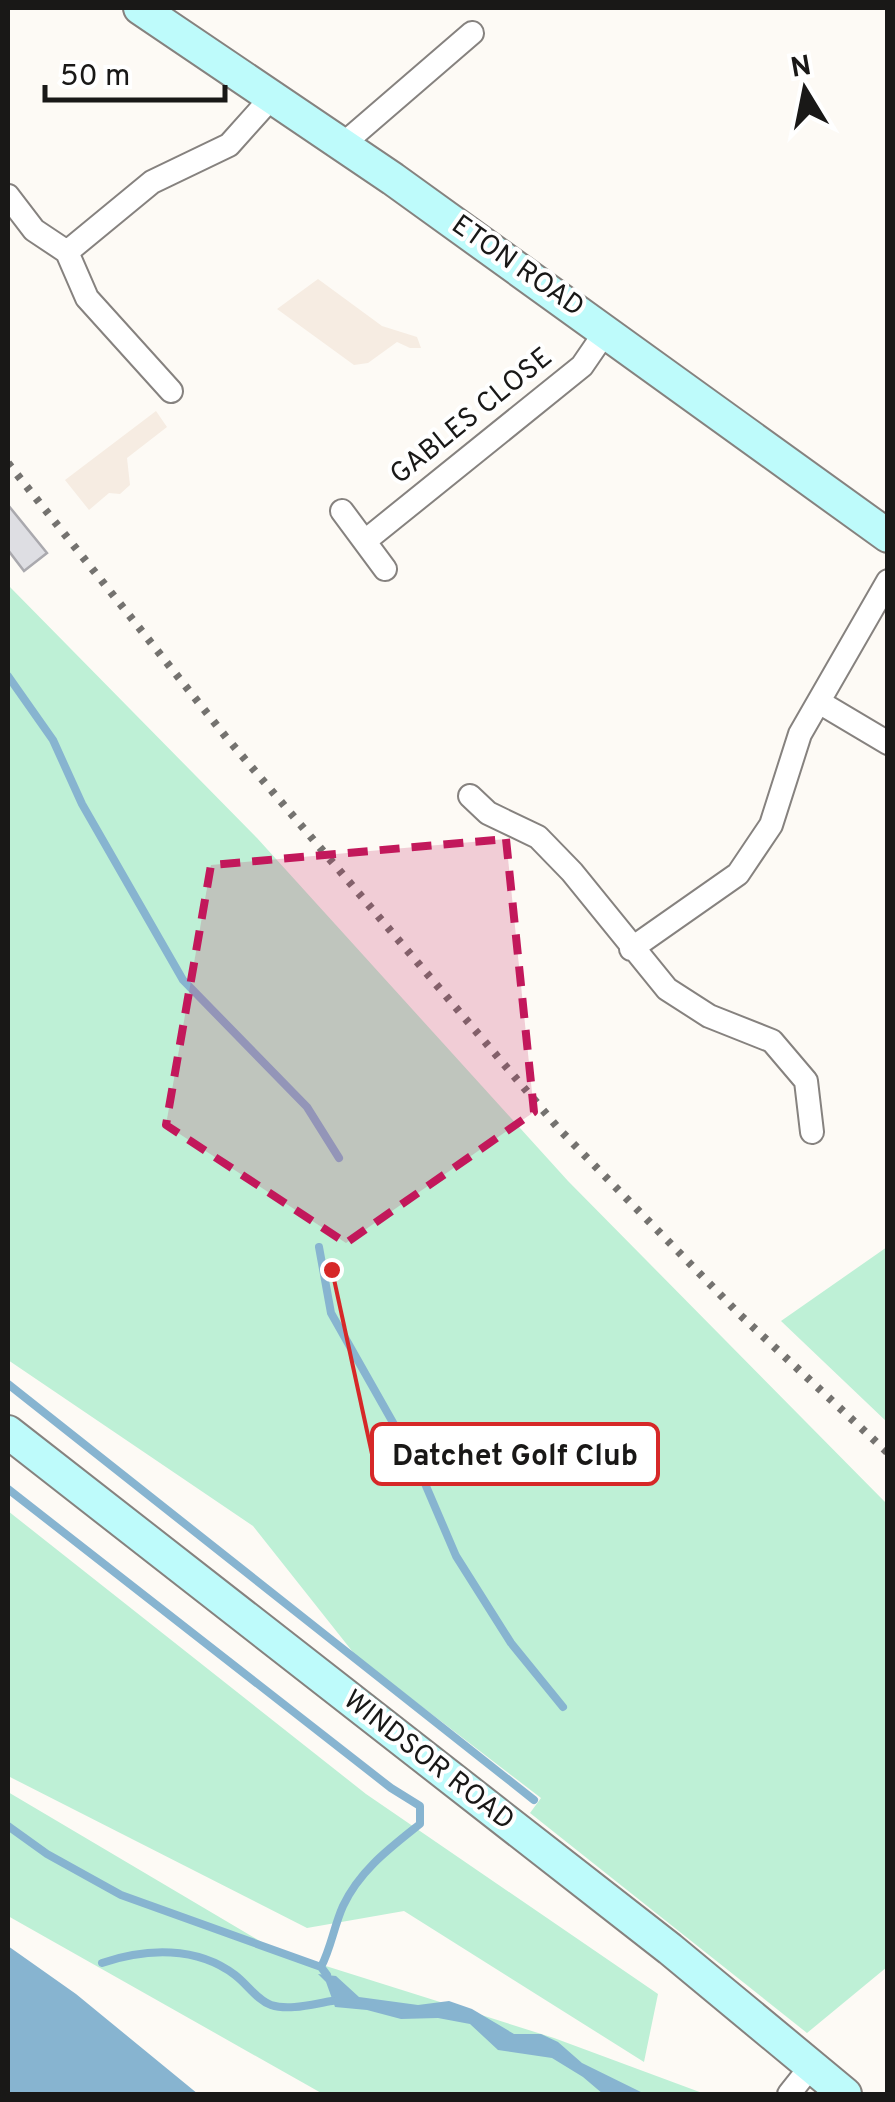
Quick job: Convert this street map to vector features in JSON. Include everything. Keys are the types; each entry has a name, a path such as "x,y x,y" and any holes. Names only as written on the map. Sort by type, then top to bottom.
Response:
{"main road":[{"name":"ETON ROAD","path":"140,8 394,179 606,330 769,454 888,536"},
{"name":"WINDSOR ROAD","path":"8,1432 670,1949 845,2094"}],"street":[{"path":"341,146 472,32"},
{"path":"67,252 152,182 229,145 272,97"},
{"path":"8,196 34,230 67,252 87,298 171,392"},
{"name":"GABLES CLOSE","path":"365,542 582,366 606,330"},
{"path":"342,511 385,569"},
{"path":"632,949 738,874 772,825 800,734 888,581"},
{"path":"819,702 888,743"},
{"path":"470,796 488,814 538,837 572,872 666,989 708,1016 772,1041 806,1080 812,1132"},
{"path":"790,2094 812,2065"}],"highlighted area":[{"path":"506,839 534,1112 346,1243 166,1125 211,865"}],"shaded area":[{"path":"318,279 382,326 417,337 421,348 397,342 368,363 354,365 277,309"},
{"path":"156,411 167,427 127,458 130,485 120,494 109,493 89,510 65,480"}],"green space":[{"path":"8,585 257,838 568,1181 887,1504 887,1967 807,2033 530,1813 541,1798 356,1656 253,1526 8,1360"},
{"path":"887,1247 887,1422 781,1321"},
{"path":"8,1511 366,1794 658,1994 644,2062 404,1911 307,1928 8,1776"},
{"path":"8,1792 275,1950 554,2038 705,2094 323,2094 8,1916"}],"water":[{"path":"8,1946 76,1994 198,2094 8,2094"},
{"path":"318,1974 336,1976 359,1997 418,2005 449,2001 472,2009 514,2034 541,2034 558,2042 582,2063 645,2094 603,2094 552,2058 498,2050 470,2024 438,2018 401,2019 335,2007 326,1982"}],"building":[{"path":"8,505 47,553 24,571 8,550"}],"waterway":[{"path":"8,676 53,740 82,804 183,980 307,1107 339,1158"},
{"path":"319,1247 331,1313 417,1465 456,1556 511,1643 563,1707"},
{"path":"8,1384 534,1800"},
{"path":"8,1489 391,1788 420,1806 420,1824 377,1860 350,1893 321,1967"},
{"path":"8,1826 47,1854 121,1895 321,1967 327,1975"},
{"path":"102,1963 136,1954 171,1952 220,1966 271,2005 293,2007 332,2001"}],"railway":[{"path":"8,463 226,737 559,1129 739,1314 888,1453"}],"place":[{"name":"Datchet Golf Club","path":"332,1270"}]}
